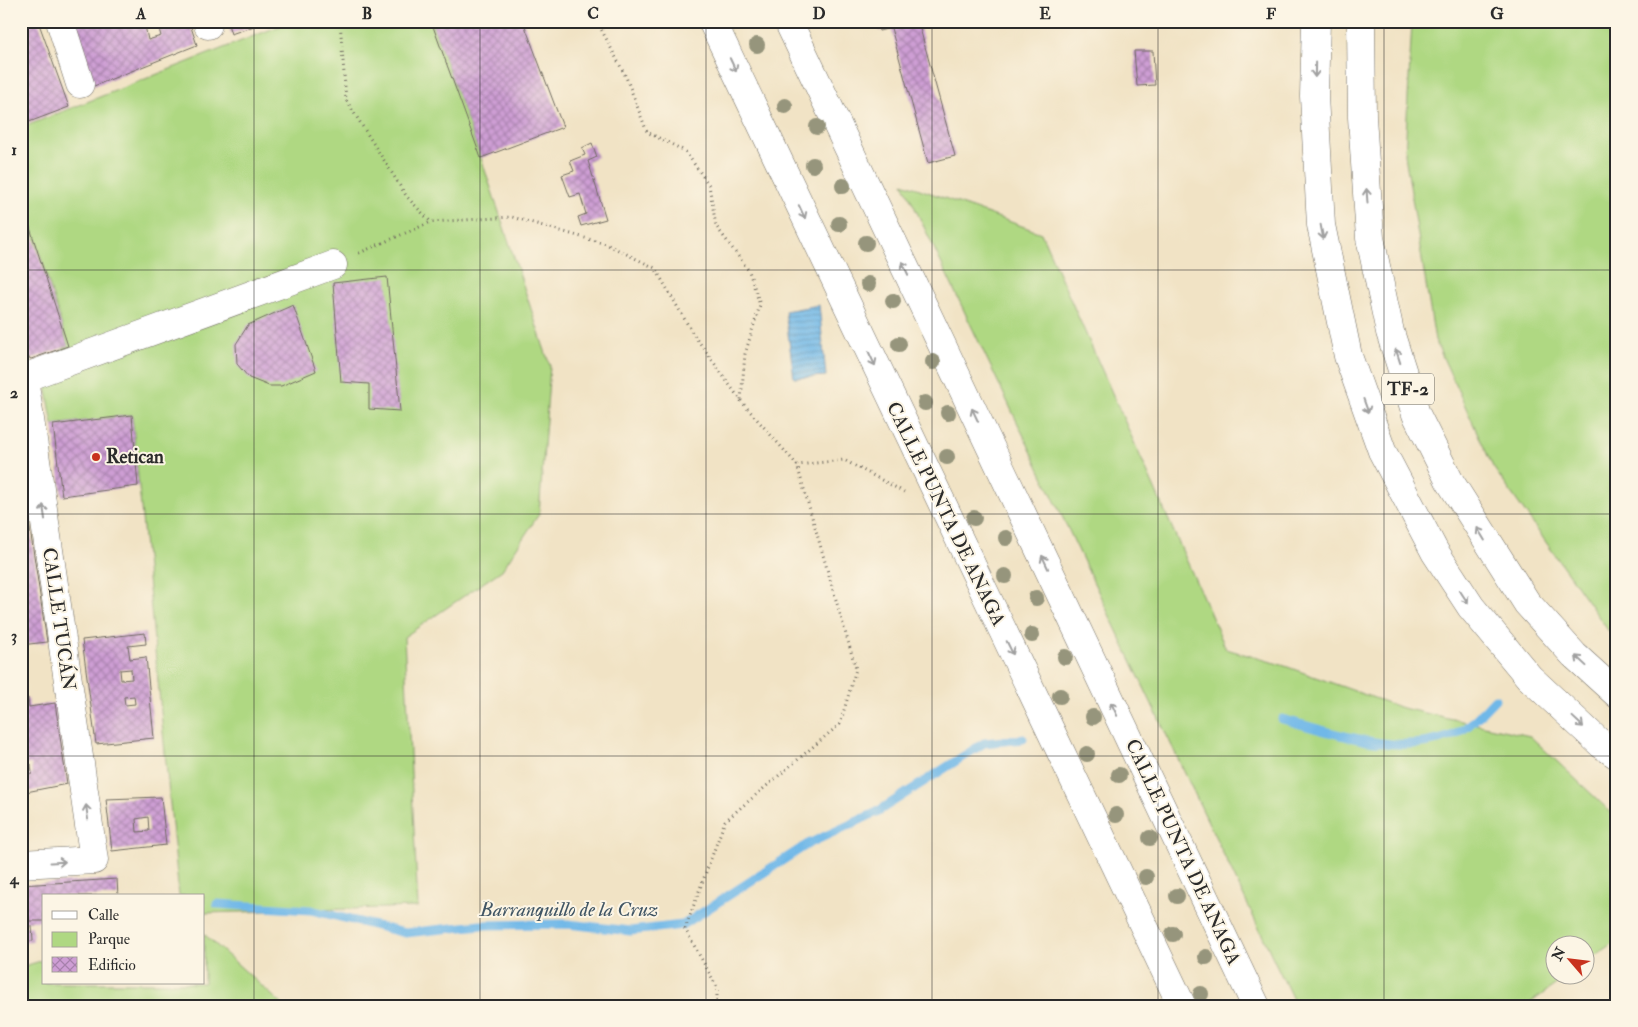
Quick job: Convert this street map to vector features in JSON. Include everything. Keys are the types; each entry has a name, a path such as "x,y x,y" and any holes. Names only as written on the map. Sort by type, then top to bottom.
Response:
{"main road":[{"path":"60,21 80,84"},
{"name":"CALLE PUNTA DE ANAGA","path":"712,21 1182,1006"},
{"name":"CALLE PUNTA DE ANAGA","path":"788,21 1256,1006"},
{"name":"TF-2","path":"1316,21 1314,96 1320,225 1348,356 1382,451 1435,552 1471,607 1529,677 1601,744 1617,755"},
{"name":"TF-2","path":"1361,21 1362,117 1370,238 1390,332 1416,414 1449,480 1490,548 1527,603 1574,655 1617,694"},
{"path":"23,378 333,264"},
{"name":"CALLE TUCÁN","path":"21,864 94,860 23,378"}],"path":[{"path":"340,21 346,100 407,197 431,222"},
{"path":"597,21 626,77 647,132 685,151 709,186 716,226 749,271 760,305 745,354 741,401"},
{"path":"333,264 431,222 512,217 606,244 655,268 692,332 741,401 797,465 856,669 840,724 725,821 685,929 718,987 717,1006"},
{"path":"797,465 844,460 910,495 943,508"}],"green space":[{"path":"292,21 431,21 481,158 550,366 539,514 502,570 404,637 418,907 205,913 205,894 179,894 132,415 53,425 42,363 68,346 21,192 21,128"},
{"path":"1412,21 1617,21 1617,643 1493,467 1435,340 1405,155"},
{"path":"903,183 1041,233 1226,649 1282,665 1402,708 1530,736 1617,818 1617,940 1596,955 1596,934 1546,934 1546,984 1557,984 1526,1006 1296,1006"},
{"path":"205,935 284,1006 21,1006 21,967 42,961 42,984 205,984"}],"water":[{"path":"819,305 826,376 794,378 785,311"}],"building":[{"path":"21,21 38,21 69,107 21,125"},
{"path":"73,21 144,21 148,40 161,36 157,22 189,21 197,45 94,86"},
{"path":"227,21 262,21 263,23 231,34"},
{"path":"431,21 523,21 563,127 481,158"},
{"path":"876,21 918,21 955,156 928,163 891,28 879,31"},
{"path":"1134,51 1153,51 1155,85 1137,86"},
{"path":"592,143 597,157 588,161 606,219 581,226 578,217 586,214 580,194 570,197 562,175 574,171 570,161 585,155 582,148"},
{"path":"21,200 68,346 31,359 21,354"},
{"path":"387,277 400,411 369,409 369,384 341,382 333,283"},
{"path":"293,305 316,371 281,386 269,386 249,378 237,364 236,344 248,325"},
{"name":"Retican","path":"132,415 138,486 62,496 53,425"},
{"path":"21,469 47,642 21,645"},
{"path":"145,633 146,644 128,646 130,659 146,657 154,738 96,744 82,640","holes":["131,669 132,679 121,680 120,670","134,696 135,704 125,705 124,697"]},
{"path":"28,698 29,707 55,703 67,784 21,793 21,699","holes":["31,764 32,774 25,775 23,765"]},
{"path":"161,797 166,845 112,851 106,799","holes":["148,817 149,831 137,832 136,819"]},
{"path":"117,879 118,894 42,894 42,921 21,921 21,885"},
{"path":"32,926 33,941 21,942 21,927"}],"waterway":[{"name":"Barranquillo de la Cruz","path":"1282,719 1366,741 1387,744 1409,744 1430,742 1458,733 1475,720 1495,699"},
{"name":"Barranquillo de la Cruz","path":"217,904 311,910 405,933 481,925 568,924 630,931 683,925 808,844 877,812 984,743 1023,739"}],"place":[{"name":"Retican","path":"96,457"}]}
